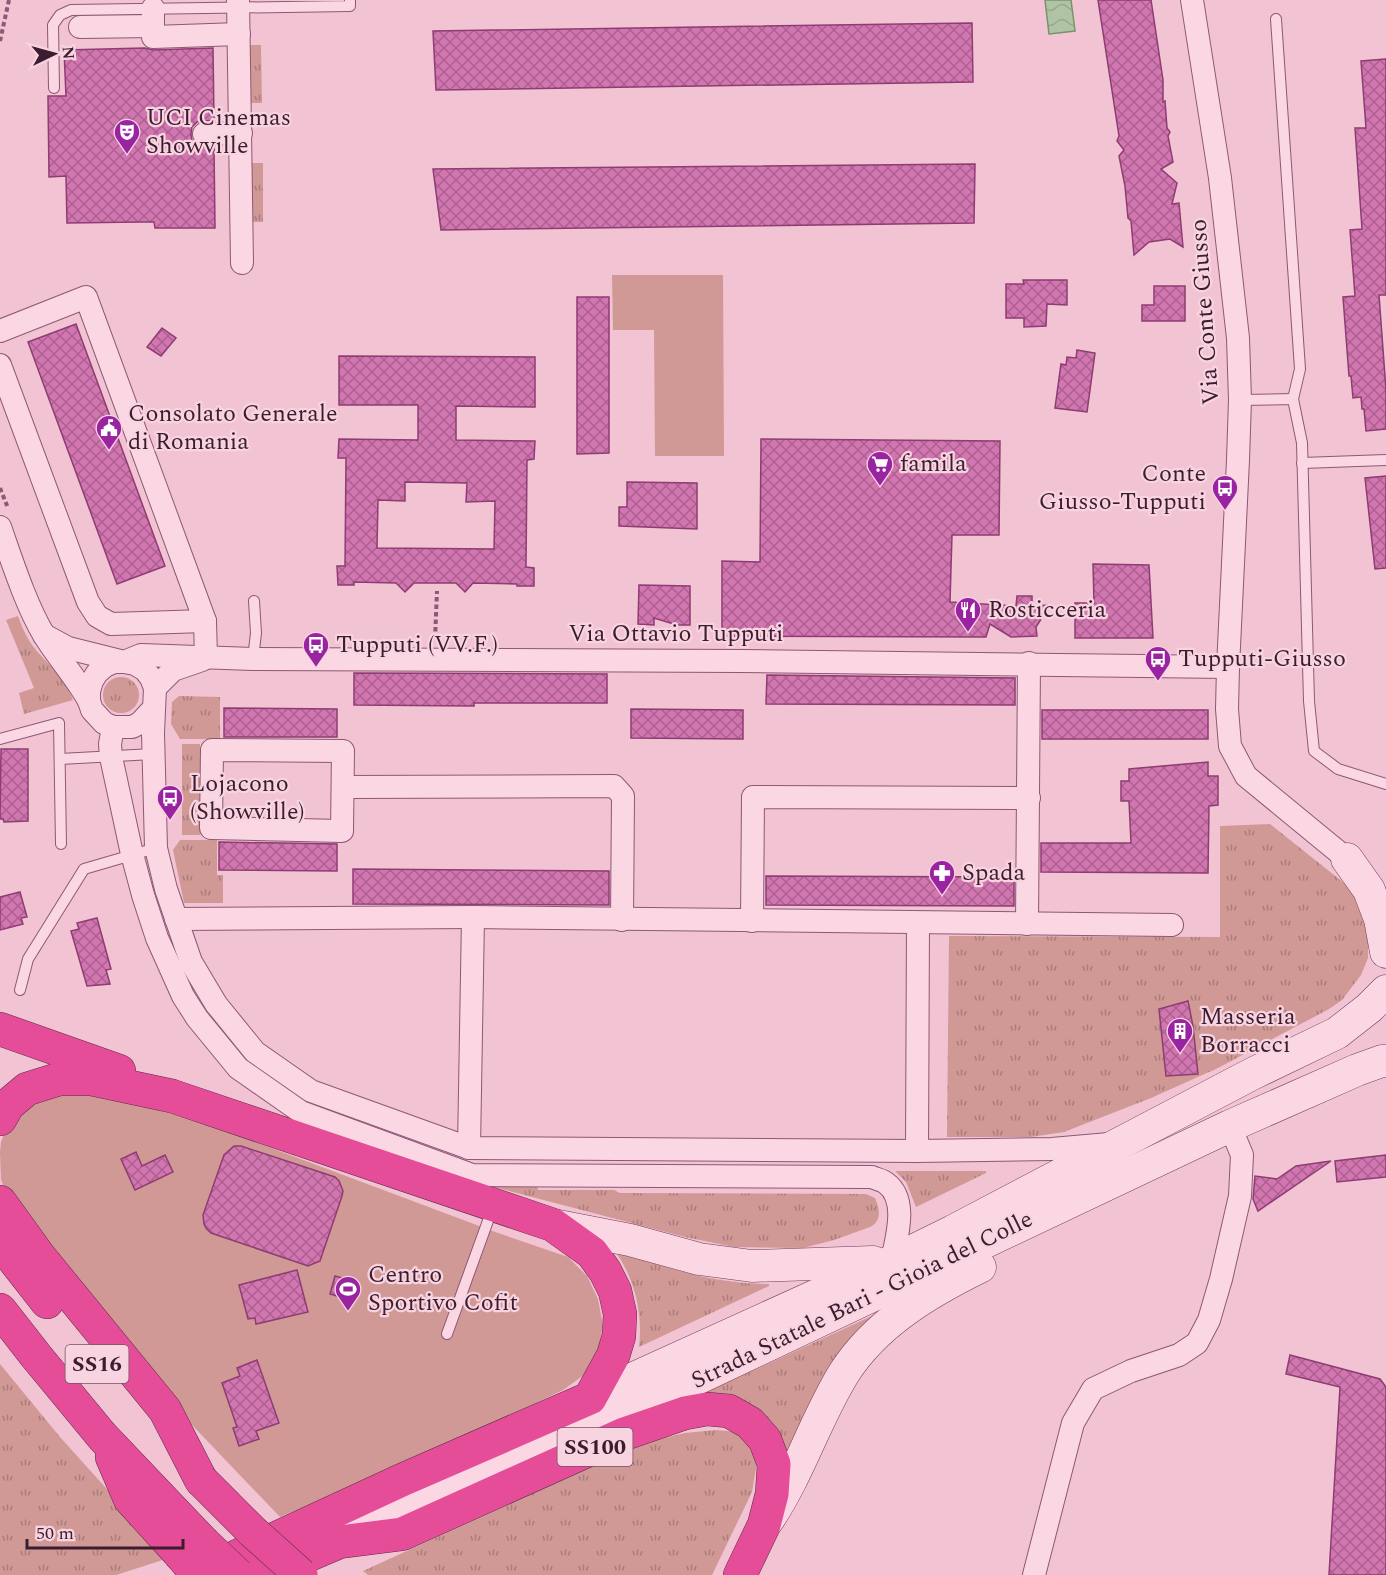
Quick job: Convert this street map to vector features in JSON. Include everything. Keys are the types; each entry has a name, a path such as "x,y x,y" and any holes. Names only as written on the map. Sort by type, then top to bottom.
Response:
{"highway":[{"path":"0,1029 115,1069 172,1096 553,1225"},
{"path":"0,1119 8,1106 27,1089 59,1078 92,1079 172,1096"},
{"path":"0,1202 46,1266 165,1410 201,1480"},
{"name":"SS100","path":"194,1561 402,1480 590,1398 613,1356 619,1336 620,1314 615,1291 605,1271 592,1253 553,1225"},
{"name":"SS16","path":"0,1242 101,1369 201,1480 253,1532 301,1575"},
{"name":"SS16","path":"0,1310 102,1436 194,1561 238,1575"},
{"name":"SS100","path":"262,1575 339,1542 402,1534 624,1434 685,1413 707,1409 729,1411 750,1423 765,1440 774,1464 772,1494 762,1528"},
{"path":"740,1575 762,1528"}],"main road":[{"path":"1347,859 1386,881"},
{"path":"1347,859 1373,900 1380,919 1386,952"},
{"name":"Strada Statale Bari - Gioia del Colle","path":"590,1398 892,1261 1125,1142 1252,1074 1337,1033 1369,1008 1386,991"},
{"name":"Strada Statale Bari - Gioia del Colle","path":"339,1542 703,1376 1230,1126 1357,1070 1386,1061"},
{"path":"762,1528 783,1497 823,1412 845,1372 869,1342 904,1310 944,1285 1020,1248 1105,1184"},
{"path":"553,1225 630,1240 699,1259 752,1266 820,1266 892,1261"}],"street":[{"name":"Via Conte Giusso","path":"1192,0 1220,178 1238,338 1240,400 1227,709 1230,746 1246,776 1347,859"},
{"path":"238,4 242,263"},
{"path":"80,27 153,17 153,37 239,34"},
{"path":"204,134 241,133"},
{"path":"0,331 86,297 204,621 206,658 173,670 154,699 148,717 132,727 113,727 98,717 80,685 44,635 8,566 0,527"},
{"path":"0,364 88,602 97,616 111,624 204,621"},
{"path":"44,635 68,648 135,664 145,670 154,699 156,848 166,889 191,962 216,1004 255,1052 311,1090 469,1148 1052,1149 1125,1142"},
{"name":"Via Ottavio Tupputi","path":"124,662 141,655 177,655 253,659 1029,663 1228,667"},
{"path":"89,701 89,691 97,673 114,662 124,662"},
{"path":"1027,924 1029,663"},
{"path":"113,727 110,744 111,757 132,854 157,938 171,972 196,1018 238,1068 301,1112 472,1175 872,1177 887,1184 897,1199 900,1222 892,1261"},
{"path":"212,750 343,751 343,787 342,831 211,828 212,750"},
{"path":"343,787 614,786 623,796 622,920"},
{"path":"752,921 753,797 1029,798"},
{"path":"176,918 473,917 1172,924"},
{"path":"469,1148 473,917"},
{"path":"917,1150 918,923"},
{"path":"1034,1575 1073,1423 1093,1389 1131,1371 1179,1355 1197,1343 1209,1320 1240,1196 1242,1155 1230,1126"}],"lane":[{"path":"54,88 53,25 60,15 71,10 153,17 238,4 350,3"},
{"path":"1276,19 1300,369 1293,399 1302,443 1309,701 1314,751 1338,769 1386,784"},
{"path":"1240,400 1293,399"},
{"path":"1302,463 1386,460"},
{"path":"253,659 256,633 254,602"},
{"path":"0,740 59,723 62,844"},
{"path":"60,759 153,754"},
{"path":"20,990 28,959 84,869 156,848"},
{"path":"171,972 191,962"},
{"path":"447,1334 494,1206"}],"path":[{"path":"0,41 9,0"},
{"path":"435,640 436,591"}],"green space":[{"path":"246,45 261,45 262,103 248,103"},
{"path":"248,163 263,163 263,222 249,222"},
{"path":"612,275 723,275 724,456 655,456 654,330 613,330"},
{"path":"18,616 30,642 65,683 73,700 24,714 19,693 34,688 6,620"},
{"path":"121,677 133,683 139,695 133,707 121,713 109,707 103,695 109,683"},
{"path":"179,696 220,697 220,739 180,739 171,724 172,702"},
{"path":"182,744 200,744 200,835 182,835"},
{"path":"1270,824 1349,887 1368,918 1368,958 1361,975 1342,1000 1218,1068 1151,1098 1064,1132 1031,1137 947,1137 949,936 1220,937 1220,826"},
{"path":"180,840 217,840 217,875 223,875 223,903 184,903 173,850"},
{"name":"Centro Sportivo Cofit","path":"77,1087 197,1120 568,1257 587,1276 598,1299 603,1326 598,1352 584,1375 563,1390 421,1459 280,1517 173,1405 6,1194 1,1179 0,1152 7,1126 31,1100"},
{"path":"895,1171 986,1171 986,1173 916,1207 906,1182"},
{"path":"475,1182 537,1185 538,1190 614,1190 620,1193 866,1194 875,1198 879,1214 877,1221 870,1227 803,1248 734,1247 685,1237"},
{"path":"615,1251 691,1274 729,1281 769,1284 769,1286 639,1347 640,1322 636,1297 628,1273"},
{"path":"887,1309 790,1459 691,1399"},
{"path":"0,1364 60,1437 169,1558 116,1575 0,1575"},
{"path":"716,1430 739,1432 753,1442 757,1462 752,1492 712,1575 368,1575 363,1571 643,1443 685,1433"}],"water":[{"path":"1045,0 1071,0 1075,31 1049,34"}],"building":[{"path":"1098,0 1151,0 1163,80 1163,102 1165,101 1173,162 1161,169 1177,183 1172,204 1179,203 1183,247 1170,239 1149,242 1134,255 1131,221 1128,218 1119,156 1124,150 1117,141 1119,136"},
{"path":"972,23 973,82 436,90 433,31"},
{"name":"UCI Cinemas Showville","path":"145,48 153,50 213,48 214,120 197,122 192,127 191,134 192,141 197,146 214,147 215,228 155,228 154,222 67,223 66,176 49,177 48,96 66,96 64,50"},
{"path":"1386,59 1386,295 1379,295 1386,390 1386,429 1366,431 1361,397 1353,398 1351,376 1349,376 1343,297 1355,296 1350,230 1362,229 1355,128 1366,128 1361,61"},
{"path":"975,164 974,223 441,230 433,169"},
{"path":"1023,280 1067,280 1067,305 1047,304 1046,326 1024,327 1024,318 1006,318 1006,284 1024,284"},
{"path":"1154,286 1185,286 1185,321 1142,321 1142,305 1154,305"},
{"path":"577,297 609,297 609,453 577,454"},
{"path":"76,324 165,566 117,584 28,342"},
{"path":"162,328 176,338 161,356 147,347"},
{"path":"1077,350 1095,353 1087,412 1055,408 1061,364 1066,365 1067,357 1076,358"},
{"path":"339,356 535,357 535,407 456,406 456,440 535,441 534,459 527,460 526,567 534,568 534,586 473,583 465,592 456,583 414,583 405,592 396,583 354,582 354,585 338,585 337,566 345,566 346,458 338,458 339,439 418,440 418,405 339,405","holes":["405,482 467,483 466,502 495,501 494,549 377,548 378,500 405,501"]},
{"path":"761,439 1000,441 999,535 952,535 950,602 1016,606 1017,596 1032,596 1032,606 1050,605 1036,627 1037,636 1011,637 990,624 986,637 722,636 722,561 760,562"},
{"path":"1386,476 1386,568 1375,569 1365,478"},
{"path":"627,482 697,483 697,529 619,526 619,507 627,507"},
{"path":"1093,564 1149,565 1153,638 1075,638 1075,603 1094,603"},
{"path":"639,585 690,586 690,625 677,625 654,618 654,625 638,624"},
{"path":"354,673 607,674 607,703 474,703 474,706 354,705"},
{"path":"767,675 1015,678 1015,705 766,704"},
{"path":"224,708 337,709 337,737 224,737"},
{"path":"631,709 743,710 743,739 631,738"},
{"path":"1042,710 1208,710 1208,739 1042,739"},
{"path":"1,749 28,749 28,821 4,822 0,819"},
{"path":"1208,762 1208,776 1218,776 1218,805 1209,806 1208,873 1041,872 1041,843 1131,843 1129,801 1121,801 1121,781 1129,781 1129,769"},
{"path":"219,842 337,844 337,871 219,870"},
{"path":"353,869 609,871 609,905 353,904"},
{"path":"766,876 1014,877 1014,906 766,905"},
{"path":"20,892 27,917 21,918 23,924 0,930 0,897"},
{"path":"97,918 111,969 106,970 110,984 87,986 71,931 79,929 77,923"},
{"name":"Masseria Borracci","path":"1188,1001 1198,1074 1166,1076 1159,1009"},
{"path":"234,1146 241,1146 335,1177 339,1181 343,1191 342,1196 320,1261 308,1266 211,1233 206,1228 203,1215 224,1155"},
{"path":"136,1152 142,1166 165,1155 173,1172 135,1190 121,1159"},
{"path":"1386,1155 1386,1177 1337,1182 1335,1161"},
{"path":"1331,1161 1258,1211 1253,1199 1255,1176 1277,1179 1296,1166"},
{"path":"297,1270 308,1312 256,1324 255,1318 248,1319 239,1285"},
{"path":"335,1276 353,1281 347,1299 330,1294"},
{"path":"1290,1355 1380,1379 1386,1387 1386,1575 1329,1575 1340,1387 1286,1374"},
{"path":"257,1360 279,1423 256,1431 259,1439 239,1446 233,1428 237,1427 222,1383 240,1376 237,1368"}],"place":[{"name":"UCI Cinemas Showville","path":"127,155"},
{"name":"Consolato Generale di Romania","path":"109,451"},
{"name":"famila","path":"880,487"},
{"name":"Conte Giusso-Tupputi","path":"1225,511"},
{"name":"Rosticceria","path":"968,633"},
{"name":"Tupputi (VV.F.)","path":"316,668"},
{"name":"Tupputi-Giusso","path":"1158,682"},
{"name":"Lojacono (Showville)","path":"170,821"},
{"name":"Spada","path":"942,896"},
{"name":"Masseria Borracci","path":"1180,1054"},
{"name":"Centro Sportivo Cofit","path":"348,1312"}]}
